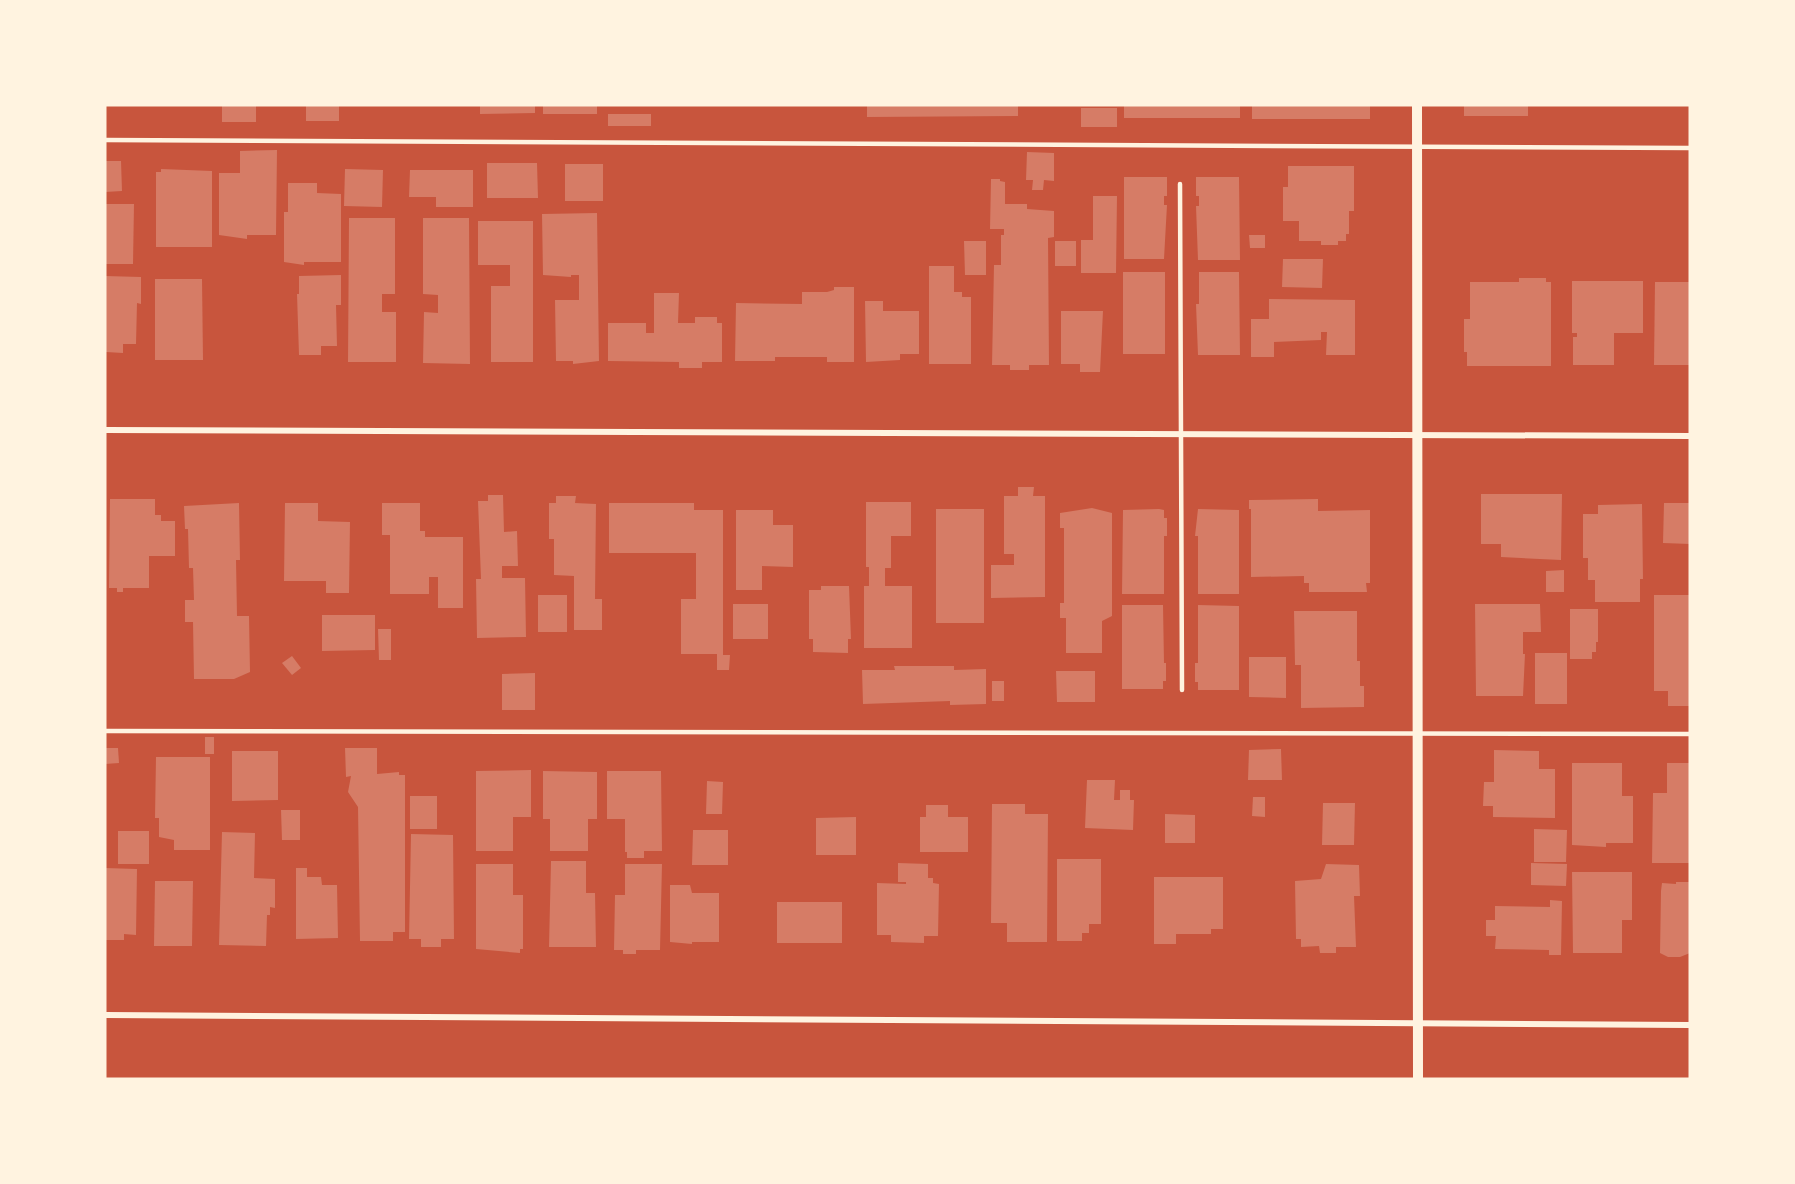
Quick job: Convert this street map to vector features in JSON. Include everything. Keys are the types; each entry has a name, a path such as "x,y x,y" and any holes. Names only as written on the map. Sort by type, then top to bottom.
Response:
{"street":[{"path":"1418,105 1418,1079"},
{"path":"105,430 1690,436"},
{"path":"105,1015 1690,1025"}],"lane":[{"path":"105,140 1690,147"},
{"path":"1180,184 1183,434 1182,690"},
{"path":"105,731 1690,734"}],"building":[{"path":"222,105 256,105 256,122 222,122"},
{"path":"306,105 339,105 339,121 306,121"},
{"path":"480,105 535,105 535,113 480,114"},
{"path":"543,105 597,105 597,114 543,114"},
{"path":"867,105 1018,105 1018,116 867,117"},
{"path":"1124,105 1240,105 1240,118 1124,118"},
{"path":"1252,105 1370,105 1370,119 1252,119"},
{"path":"1464,105 1528,105 1528,116 1464,116"},
{"path":"1081,108 1117,108 1117,127 1081,127"},
{"path":"608,114 651,114 651,126 608,126"},
{"path":"277,150 276,235 247,235 247,239 219,235 219,173 240,173 240,151"},
{"path":"1027,152 1054,153 1054,181 1044,180 1043,190 1032,190 1033,180 1026,180"},
{"path":"105,161 121,161 122,191 105,192"},
{"path":"487,163 537,163 538,198 487,198"},
{"path":"565,164 603,164 603,201 565,201"},
{"path":"1288,166 1354,166 1354,211 1349,211 1349,234 1346,234 1346,241 1338,241 1338,245 1321,245 1321,241 1299,241 1299,221 1283,221 1283,187 1288,187"},
{"path":"161,169 212,171 212,247 156,247 156,172 161,172"},
{"path":"345,169 383,170 382,207 344,206"},
{"path":"410,170 473,170 473,207 436,207 436,197 409,197"},
{"path":"1124,177 1167,177 1167,196 1164,196 1164,205 1167,205 1164,259 1124,259"},
{"path":"1196,177 1239,177 1240,260 1198,260 1196,206 1199,206 1199,196 1196,196"},
{"path":"991,179 1000,179 1005,182 1005,204 1027,204 1027,209 1054,211 1054,237 1048,238 1049,365 1029,365 1029,370 1010,370 1010,365 992,365 994,265 1001,265 1001,235 1004,235 1004,229 990,229"},
{"path":"288,183 317,183 317,193 341,194 341,262 304,262 304,265 284,262 284,212 288,212"},
{"path":"1093,196 1117,196 1116,273 1081,273 1081,240 1093,240"},
{"path":"105,204 134,204 133,264 105,264"},
{"path":"597,213 599,361 573,364 573,361 556,361 555,300 579,300 579,275 571,275 571,277 543,275 542,214"},
{"path":"349,218 395,218 395,294 382,294 382,312 396,312 396,362 348,362"},
{"path":"423,218 469,218 470,364 423,363 424,312 438,313 438,295 423,294"},
{"path":"478,221 533,221 533,362 491,362 491,286 510,286 510,265 478,265"},
{"path":"1249,235 1265,235 1265,248 1250,248"},
{"path":"964,241 986,241 986,275 965,275"},
{"path":"1055,241 1076,241 1076,266 1055,266"},
{"path":"1283,259 1323,259 1322,288 1282,287"},
{"path":"929,266 954,266 954,292 962,292 962,297 971,297 971,364 929,364"},
{"path":"1123,272 1165,272 1165,354 1123,354"},
{"path":"1199,272 1239,272 1240,355 1198,355 1196,304 1199,304"},
{"path":"341,275 341,305 336,305 337,346 321,346 321,355 299,355 297,294 299,294 299,276"},
{"path":"105,276 141,277 141,304 137,303 136,344 123,344 123,353 106,352"},
{"path":"1519,278 1546,278 1546,282 1551,282 1551,366 1467,366 1467,352 1464,352 1464,319 1470,319 1470,282 1519,282"},
{"path":"155,279 202,279 203,360 155,360"},
{"path":"1572,281 1643,281 1643,333 1614,333 1614,365 1573,365 1573,337 1577,337 1577,333 1572,333"},
{"path":"1655,282 1690,282 1690,365 1654,365"},
{"path":"834,287 854,287 854,362 827,362 827,357 775,357 775,361 735,361 736,303 802,304 802,292 827,292 834,290"},
{"path":"654,293 679,293 678,323 695,323 695,317 717,317 717,323 722,323 722,362 702,362 702,368 679,368 679,362 608,361 608,323 646,323 646,333 654,333"},
{"path":"1269,299 1355,300 1355,355 1326,355 1327,332 1321,332 1321,340 1274,342 1274,357 1251,357 1251,319 1269,319"},
{"path":"865,301 883,301 883,311 919,311 919,354 900,354 900,360 866,362"},
{"path":"1061,311 1103,311 1100,372 1080,372 1080,364 1061,364"},
{"path":"1018,487 1034,487 1033,496 1045,496 1045,597 991,598 991,565 1014,565 1014,554 1004,554 1004,496 1018,496"},
{"path":"1481,494 1562,494 1561,560 1501,557 1501,544 1481,544"},
{"path":"488,495 503,495 504,532 517,531 518,566 502,566 502,578 525,578 526,637 477,638 476,579 481,579 478,501 488,501"},
{"path":"556,496 576,496 575,503 596,504 595,599 602,599 602,630 574,630 574,576 554,575 554,539 549,539 549,503 556,503"},
{"path":"110,499 155,499 155,515 161,515 161,521 175,521 175,556 149,556 149,588 123,588 123,592 117,592 117,588 109,588"},
{"path":"1318,499 1318,511 1370,510 1370,583 1366,583 1367,592 1309,592 1309,583 1304,583 1304,576 1251,577 1249,500"},
{"path":"866,502 911,502 911,536 891,536 891,568 885,568 885,586 912,586 912,648 864,648 864,586 869,586 869,567 866,567"},
{"path":"239,503 240,560 236,560 237,616 249,616 250,672 234,679 194,679 193,622 185,622 185,600 194,600 193,568 189,568 188,529 185,529 184,506"},
{"path":"285,503 318,503 318,521 350,522 349,593 326,593 326,581 284,581"},
{"path":"382,503 420,503 420,531 425,531 425,537 463,537 463,608 438,608 438,577 429,577 429,594 390,594 390,535 382,535"},
{"path":"609,503 694,503 694,510 723,510 723,655 730,655 729,670 717,670 717,654 681,654 681,599 696,599 696,553 609,553"},
{"path":"1664,503 1690,503 1690,544 1663,543"},
{"path":"1642,504 1643,579 1640,579 1640,602 1595,602 1595,580 1588,580 1588,558 1583,558 1583,514 1598,514 1598,505"},
{"path":"1092,508 1112,513 1112,616 1102,621 1102,653 1066,653 1066,618 1060,618 1060,603 1064,603 1064,528 1060,528 1060,513"},
{"path":"936,509 984,509 984,623 936,623"},
{"path":"1198,509 1239,510 1239,594 1198,594 1198,536 1195,536"},
{"path":"736,510 773,510 773,525 793,525 793,567 762,566 762,590 736,590"},
{"path":"1123,510 1164,510 1164,518 1167,518 1167,536 1164,536 1164,594 1122,594"},
{"path":"1564,570 1564,592 1546,592 1546,571"},
{"path":"821,586 849,586 851,639 848,639 848,653 813,652 813,639 809,639 809,590 821,590"},
{"path":"538,595 567,595 567,632 538,632"},
{"path":"1654,595 1690,595 1689,706 1668,706 1668,691 1654,691"},
{"path":"733,604 768,604 768,639 733,639"},
{"path":"1475,604 1540,604 1541,632 1523,632 1523,654 1525,654 1523,696 1476,696"},
{"path":"1122,605 1163,605 1166,681 1163,681 1163,689 1122,689"},
{"path":"1198,605 1239,606 1239,690 1198,690 1198,682 1195,682 1195,663 1198,663"},
{"path":"1570,609 1598,609 1598,642 1596,642 1596,652 1592,652 1592,659 1570,659"},
{"path":"1294,611 1357,611 1357,661 1360,661 1360,686 1364,686 1364,707 1301,708 1301,665 1295,665"},
{"path":"322,615 375,615 375,650 322,651"},
{"path":"378,629 391,629 391,660 379,660"},
{"path":"1535,653 1567,653 1567,704 1535,704"},
{"path":"292,656 301,668 292,675 282,663"},
{"path":"1249,657 1286,657 1286,698 1249,697"},
{"path":"894,666 954,666 954,670 986,669 986,704 950,705 950,701 863,704 862,670 895,670"},
{"path":"1056,671 1095,671 1095,702 1057,702"},
{"path":"535,673 535,710 502,710 502,674"},
{"path":"992,681 1004,681 1004,701 992,701"},
{"path":"205,737 214,737 214,754 205,754"},
{"path":"105,748 118,748 119,763 105,764"},
{"path":"345,748 377,748 377,774 399,772 399,775 405,775 405,932 393,932 393,941 360,941 358,807 348,792 351,776 346,777"},
{"path":"1281,749 1282,780 1248,780 1249,750"},
{"path":"1494,750 1539,751 1539,769 1555,769 1555,818 1493,817 1493,806 1483,806 1484,782 1494,782"},
{"path":"232,751 278,751 278,800 232,801"},
{"path":"156,757 210,757 210,850 174,850 174,840 159,837 159,818 155,818"},
{"path":"1572,763 1622,763 1622,796 1633,796 1633,843 1606,843 1606,847 1572,845"},
{"path":"1667,763 1690,763 1690,863 1652,863 1653,793 1667,793"},
{"path":"531,770 531,817 513,817 513,851 476,851 476,771"},
{"path":"543,771 597,772 597,819 588,819 588,851 550,851 550,819 543,819"},
{"path":"607,771 661,771 662,851 644,851 644,858 627,858 625,819 607,819"},
{"path":"1087,780 1115,780 1114,800 1120,800 1120,790 1130,790 1130,800 1134,800 1133,830 1085,828"},
{"path":"707,781 723,782 722,814 706,814"},
{"path":"410,796 437,796 437,829 410,829"},
{"path":"1253,797 1265,797 1265,817 1252,816"},
{"path":"1323,803 1355,803 1354,845 1322,845"},
{"path":"992,804 1025,804 1025,814 1048,814 1047,942 1007,942 1007,923 991,923"},
{"path":"926,805 948,805 948,817 968,817 968,852 920,852 920,817 926,817"},
{"path":"281,810 300,810 300,840 282,840"},
{"path":"1165,814 1195,815 1195,843 1165,843"},
{"path":"856,817 856,855 816,855 816,818"},
{"path":"1534,829 1567,830 1566,862 1534,862"},
{"path":"693,830 728,830 728,865 692,865"},
{"path":"118,831 149,831 149,864 118,864"},
{"path":"222,832 255,833 254,878 275,879 275,908 270,907 270,915 267,915 266,946 219,945"},
{"path":"411,834 453,835 454,939 441,939 441,947 421,947 421,939 409,939"},
{"path":"1057,859 1101,859 1101,924 1089,924 1089,933 1082,933 1082,941 1057,941"},
{"path":"551,861 586,861 586,893 595,893 596,947 549,947"},
{"path":"898,863 928,864 928,878 933,878 933,883 939,884 938,936 924,936 924,943 891,942 891,935 877,935 877,883 906,884 906,882 898,882"},
{"path":"1531,863 1567,864 1566,886 1531,885"},
{"path":"476,864 513,864 513,895 523,895 523,949 520,949 520,953 476,949"},
{"path":"625,864 662,864 660,950 636,950 636,954 623,954 623,950 614,950 615,895 625,895"},
{"path":"1326,864 1359,865 1360,896 1354,896 1356,947 1336,947 1336,953 1320,953 1319,946 1301,947 1301,939 1296,939 1295,881 1321,879"},
{"path":"105,868 137,869 136,935 124,934 124,940 105,940"},
{"path":"296,868 307,868 307,877 321,877 322,885 337,885 338,938 296,939"},
{"path":"1572,872 1632,872 1632,920 1622,920 1622,953 1573,953"},
{"path":"1154,877 1223,877 1223,929 1211,929 1211,934 1176,934 1176,944 1154,944"},
{"path":"155,881 193,881 192,946 154,946"},
{"path":"1676,882 1690,882 1690,953 1680,957 1668,957 1660,953 1661,891 1662,883 1676,884"},
{"path":"670,885 690,885 692,893 719,893 719,942 692,942 692,944 670,942"},
{"path":"1550,900 1562,901 1561,955 1549,955 1549,950 1495,949 1496,936 1486,936 1486,920 1495,920 1495,906 1550,907"},
{"path":"777,902 842,902 842,943 777,943"}]}
